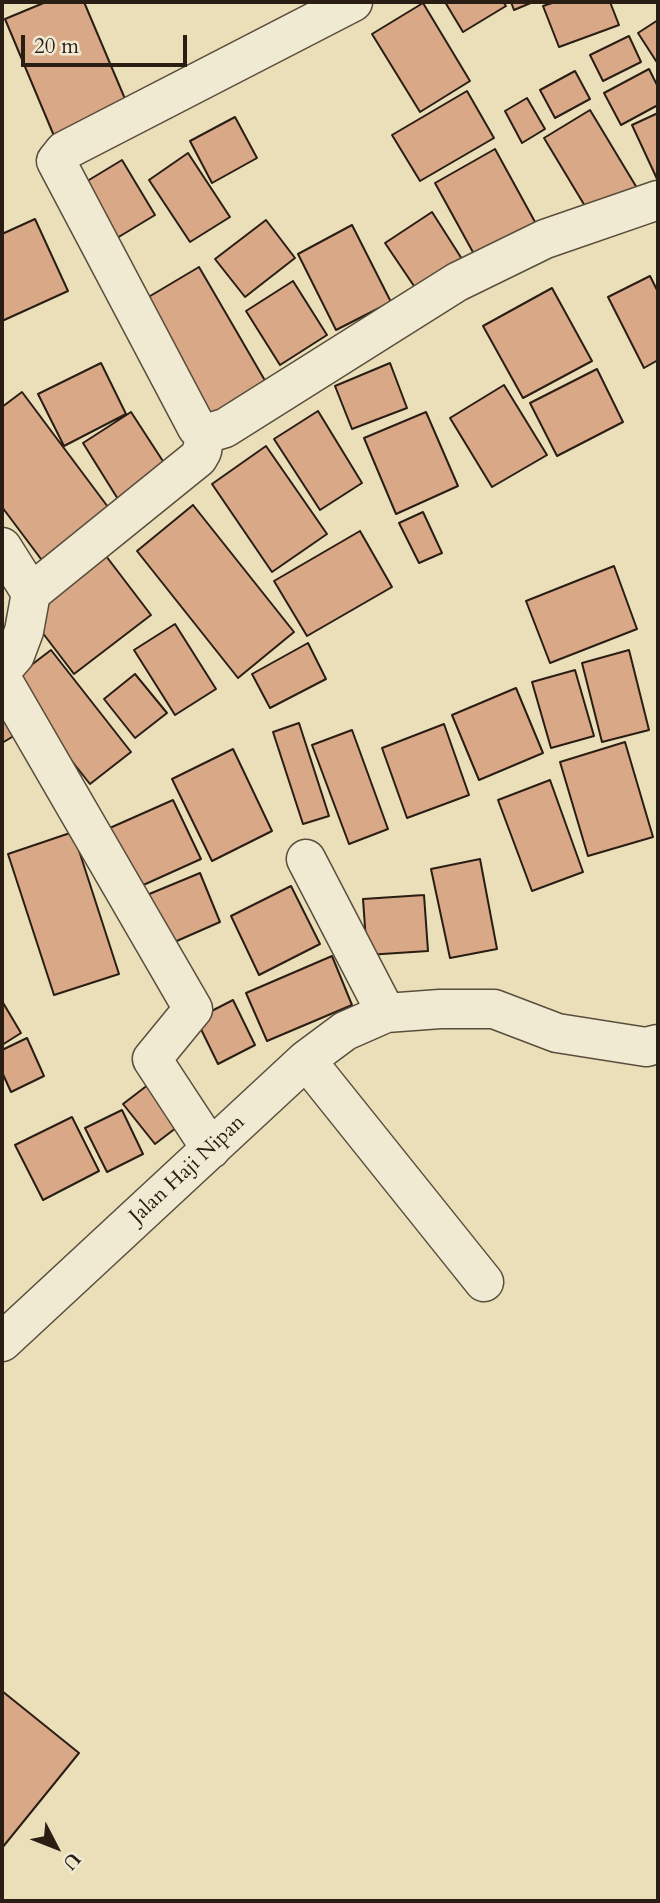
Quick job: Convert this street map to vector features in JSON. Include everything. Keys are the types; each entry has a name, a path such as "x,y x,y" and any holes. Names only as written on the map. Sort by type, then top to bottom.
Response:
{"street":[{"path":"205,435 197,428 57,161 64,151 353,2"},
{"path":"205,435 225,428 457,282 545,239 658,200"},
{"path":"2,670 15,655 24,631 31,593 198,458 205,435"},
{"path":"2,547 31,593"},
{"path":"2,679 192,1009 152,1059 211,1149"},
{"path":"306,859 386,1013"},
{"name":"Jalan Haji Nipan","path":"2,1342 306,1060 345,1031 386,1013 494,1009 557,1033 646,1047 658,1044"},
{"path":"306,1060 484,1282"}],"building":[{"path":"46,2 84,2 131,113 57,143 5,19"},
{"path":"445,2 503,2 506,6 463,32"},
{"path":"511,2 533,2 514,10"},
{"path":"555,2 610,2 619,25 559,47 543,6"},
{"path":"423,3 470,81 420,112 372,34"},
{"path":"658,20 658,64 638,33"},
{"path":"629,36 641,62 603,81 590,55"},
{"path":"649,69 658,87 658,105 621,125 604,93"},
{"path":"575,71 590,99 555,118 540,90"},
{"path":"467,91 494,138 420,181 392,135"},
{"path":"527,98 545,129 522,143 505,111"},
{"path":"590,110 640,193 594,221 544,138"},
{"path":"658,113 658,181 632,125"},
{"path":"235,117 257,158 212,183 190,141"},
{"path":"495,149 540,231 480,265 435,183"},
{"path":"188,153 230,217 190,242 149,180"},
{"path":"122,160 155,215 117,238 84,183"},
{"path":"432,212 462,259 416,289 385,243"},
{"path":"35,219 68,291 2,321 2,234"},
{"path":"266,220 295,258 245,297 215,259"},
{"path":"352,225 391,302 336,330 298,254"},
{"path":"199,267 267,384 203,422 135,305"},
{"path":"650,276 658,292 658,360 644,368 608,297"},
{"path":"293,281 327,335 280,365 246,311"},
{"path":"552,288 592,361 523,398 483,326"},
{"path":"101,363 126,414 64,446 38,394"},
{"path":"390,363 407,408 352,429 335,386"},
{"path":"597,369 623,422 557,456 530,403"},
{"path":"504,385 547,455 492,487 450,418"},
{"path":"22,392 111,511 44,563 2,507 2,407"},
{"path":"318,411 362,483 320,510 274,439"},
{"path":"131,412 170,472 121,504 83,443"},
{"path":"426,412 458,486 396,514 364,438"},
{"path":"266,446 327,534 272,572 212,484"},
{"path":"193,505 294,632 238,678 137,551"},
{"path":"423,512 442,553 419,563 399,523"},
{"path":"360,531 392,587 307,636 274,581"},
{"path":"106,556 151,615 74,674 29,615"},
{"path":"614,566 637,629 550,663 526,601"},
{"path":"175,624 216,689 175,715 134,650"},
{"path":"308,643 326,679 270,708 252,674"},
{"path":"51,650 131,752 90,784 9,682"},
{"path":"629,650 649,730 602,742 582,663"},
{"path":"575,670 594,736 551,748 532,682"},
{"path":"135,674 167,713 135,738 104,699"},
{"path":"516,688 543,753 479,780 452,715"},
{"path":"2,695 22,731 2,743"},
{"path":"299,723 329,816 303,824 273,732"},
{"path":"444,724 469,795 407,818 382,748"},
{"path":"352,730 388,829 349,844 312,745"},
{"path":"625,742 653,837 588,856 560,762"},
{"path":"233,749 272,831 212,861 172,779"},
{"path":"550,780 583,872 532,891 498,800"},
{"path":"173,800 201,859 130,891 103,831"},
{"path":"73,832 119,974 54,995 8,854"},
{"path":"480,859 497,949 450,958 431,869"},
{"path":"200,873 220,922 163,947 142,897"},
{"path":"291,886 320,944 259,975 231,916"},
{"path":"424,895 428,951 367,955 363,899"},
{"path":"332,956 352,1005 267,1041 246,993"},
{"path":"233,1000 255,1045 218,1064 196,1019"},
{"path":"2,1001 21,1033 2,1045"},
{"path":"27,1038 44,1076 11,1092 2,1072 2,1050"},
{"path":"153,1081 185,1121 155,1144 123,1104"},
{"path":"122,1110 143,1154 107,1172 85,1128"},
{"path":"72,1117 99,1171 43,1200 15,1145"},
{"path":"2,1691 79,1753 2,1848"}]}
